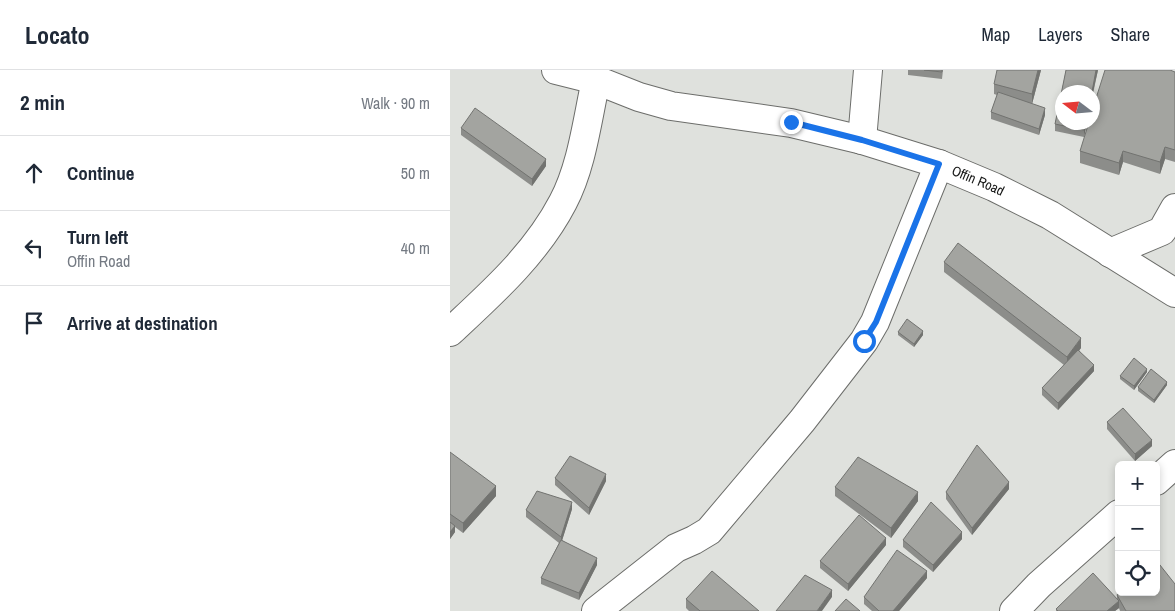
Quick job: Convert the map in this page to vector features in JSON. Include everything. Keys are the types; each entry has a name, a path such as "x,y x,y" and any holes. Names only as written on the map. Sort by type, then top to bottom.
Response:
{"street":[{"name":"Offin Road","path":"556,70 596,80 639,97 671,106 791,122 862,140 939,164 994,187 1050,215 1175,293"},
{"path":"862,140 868,70"},
{"path":"450,332 515,270 535,246 563,202 575,172 596,80"},
{"path":"596,611 676,548 709,531 802,421 876,322 939,164"},
{"path":"1110,253 1162,230 1175,208"},
{"path":"1160,477 1175,464"},
{"path":"1014,611 1039,585 1115,518"}],"building":[{"path":"924,70 942,70 942,72"},
{"path":"997,70 1038,70 1032,94 994,84"},
{"path":"1066,70 1096,70 1093,85 1063,85"},
{"path":"1105,70 1170,70 1175,72 1175,150 1165,147 1160,162 1123,151 1119,163 1080,151 1087,130 1100,130 1100,86"},
{"path":"998,92 1045,108 1039,129 991,112"},
{"path":"475,108 546,159 532,179 461,128"},
{"path":"958,243 1081,338 1067,357 944,262"},
{"path":"907,319 923,331 914,344 898,332"},
{"path":"1078,350 1094,365 1058,403 1042,388"},
{"path":"1134,358 1147,369 1134,386 1120,376"},
{"path":"1151,369 1167,382 1154,400 1138,387"},
{"path":"1123,408 1152,440 1135,454 1107,422"},
{"path":"977,445 1009,482 972,528 946,492"},
{"path":"450,452 496,486 463,523 450,514"},
{"path":"570,456 606,474 589,508 555,478"},
{"path":"858,457 918,492 891,528 835,487"},
{"path":"537,491 572,502 561,537 526,510"},
{"path":"931,502 962,532 933,565 903,540"},
{"path":"859,515 886,538 848,584 820,561"},
{"path":"450,522 455,526 450,532"},
{"path":"561,540 597,558 579,593 541,578"},
{"path":"897,550 927,571 893,611 879,611 864,597"},
{"path":"1160,565 1175,584 1175,611 1126,611 1118,596 1160,596"},
{"path":"712,571 759,611 700,611 686,599"},
{"path":"1093,573 1119,601 1107,611 1058,611 1056,609"},
{"path":"805,575 832,590 817,611 776,611"},
{"path":"846,599 860,611 835,611"}],"route":[{"path":"791,122 862,140 939,164 876,322 864,341"}]}
